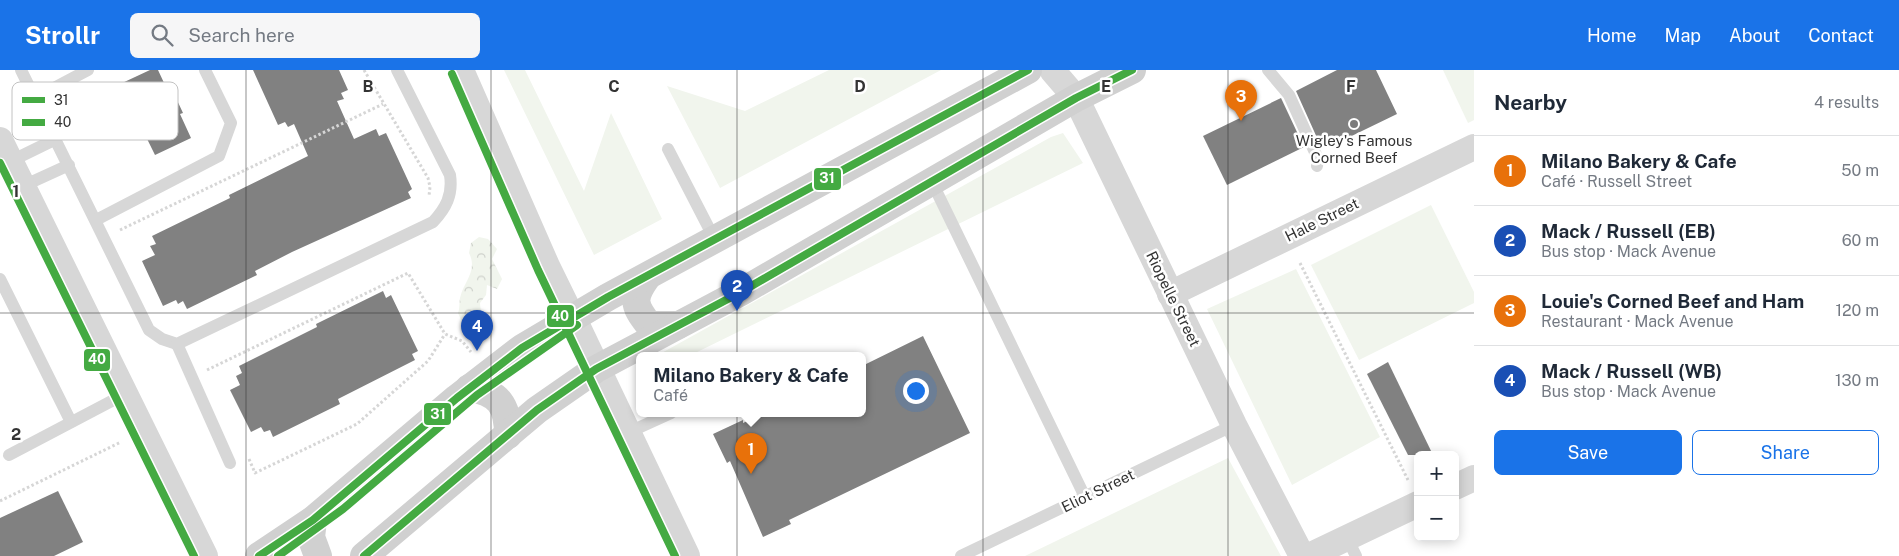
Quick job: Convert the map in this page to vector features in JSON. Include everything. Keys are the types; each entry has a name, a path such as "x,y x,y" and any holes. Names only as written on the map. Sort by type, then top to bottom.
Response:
{"main road":[{"path":"259,556 313,520 469,388 522,348 572,317 1028,70"},
{"path":"364,556 537,410 596,369 741,292 1076,98 1132,70"},
{"path":"647,276 636,292 637,310 649,325 678,325"},
{"path":"469,388 486,390 499,400 508,418 508,435"},
{"path":"313,520 311,537 318,556"}],"street":[{"path":"461,70 547,266 686,556"},
{"name":"Riopelle Street","path":"1052,70 1076,98 1234,425 1302,556"},
{"name":"Hale Street","path":"1170,294 1474,147"},
{"path":"5,150 205,556"},
{"path":"1459,485 1474,478"},
{"path":"1309,556 1352,547 1414,507"}],"lane":[{"path":"21,70 27,82"},
{"path":"66,82 88,70"},
{"path":"96,220 219,156 231,123 205,70"},
{"path":"56,140 149,330 162,339 177,344 433,222 443,212 452,188 450,175 397,70"},
{"path":"1268,70 1289,95 1318,159 1317,166"},
{"path":"5,150 51,140"},
{"path":"668,149 715,240"},
{"path":"23,186 68,165"},
{"path":"932,182 1085,497"},
{"path":"0,279 70,422"},
{"path":"177,344 230,463"},
{"path":"9,455 125,394"},
{"path":"627,433 662,417"},
{"name":"Eliot Street","path":"961,556 1234,425"}],"path":[{"path":"364,70 428,178 430,187 428,201"},
{"path":"116,232 383,104"},
{"path":"1300,263 1408,480"},
{"path":"210,379 206,371 408,273 445,334 462,341 470,352"},
{"path":"247,456 256,473 357,424 428,362 445,334"},
{"path":"0,501 127,439"}],"green space":[{"path":"504,70 525,70 584,191 611,113 662,219 594,255"},
{"path":"829,70 941,70 720,188 667,86 745,111"},
{"path":"1443,70 1474,70 1474,120 1468,123"},
{"path":"1063,133 1083,163 697,352 663,352 1051,137"},
{"path":"1431,205 1474,292 1474,303 1359,360 1311,265"},
{"path":"479,237 488,239 497,249 492,259 502,279 497,289 487,285 486,295 480,303 481,313 488,318 490,325 478,332 465,329 458,313 460,298 471,271 472,265 469,253 471,243"},
{"path":"1296,269 1380,437 1292,485 1207,309"},
{"path":"1228,458 1281,556 1025,556"}],"building":[{"path":"150,70 158,70 164,82 124,82"},
{"path":"253,70 339,70 348,90 341,93 344,99 337,101 354,139 376,129 379,136 386,133 412,189 408,192 411,198 292,252 255,271 257,275 187,309 183,301 178,304 176,300 163,306 142,261 155,255 150,246 156,244 152,236 230,198 229,195 308,156 294,124 288,127 285,122 278,125"},
{"path":"1337,70 1376,70 1397,114 1331,146 1326,136 1318,140 1296,91"},
{"path":"1281,98 1304,147 1227,185 1203,136"},
{"path":"178,102 183,113 180,114 191,138 155,155 148,140 178,140"},
{"path":"383,291 386,298 391,295 418,351 412,354 415,360 338,399 340,404 273,437 270,430 264,432 261,427 251,432 230,390 240,385 236,376 242,373 239,366 317,327 316,324"},
{"path":"923,336 970,433 789,520 791,524 763,537 730,461 727,463 713,434 743,420 743,423 756,417 866,417 866,364"},
{"path":"1388,362 1431,451 1414,451 1414,455 1408,455 1367,374"},
{"path":"58,491 83,542 54,556 0,556 0,518"}],"transit line":[{"name":"31","path":"259,556 313,520 457,398 522,348 608,297 1028,70"},
{"name":"31","path":"364,556 537,410 596,369 741,292 1076,98 1132,70"},
{"name":"40","path":"452,74 538,270 675,556"},
{"name":"40","path":"0,163 194,556"},
{"name":"40","path":"278,556 343,509 477,395 577,325"}],"place":[{"name":"Louie's Corned Beef and Ham","path":"1241,121"},
{"name":"Wigley's Famous Corned Beef","path":"1354,124"},
{"name":"Mack / Russell (EB)","path":"737,311"},
{"name":"Mack / Russell (WB)","path":"477,351"},
{"name":"Milano Bakery & Cafe","path":"751,474"}]}
